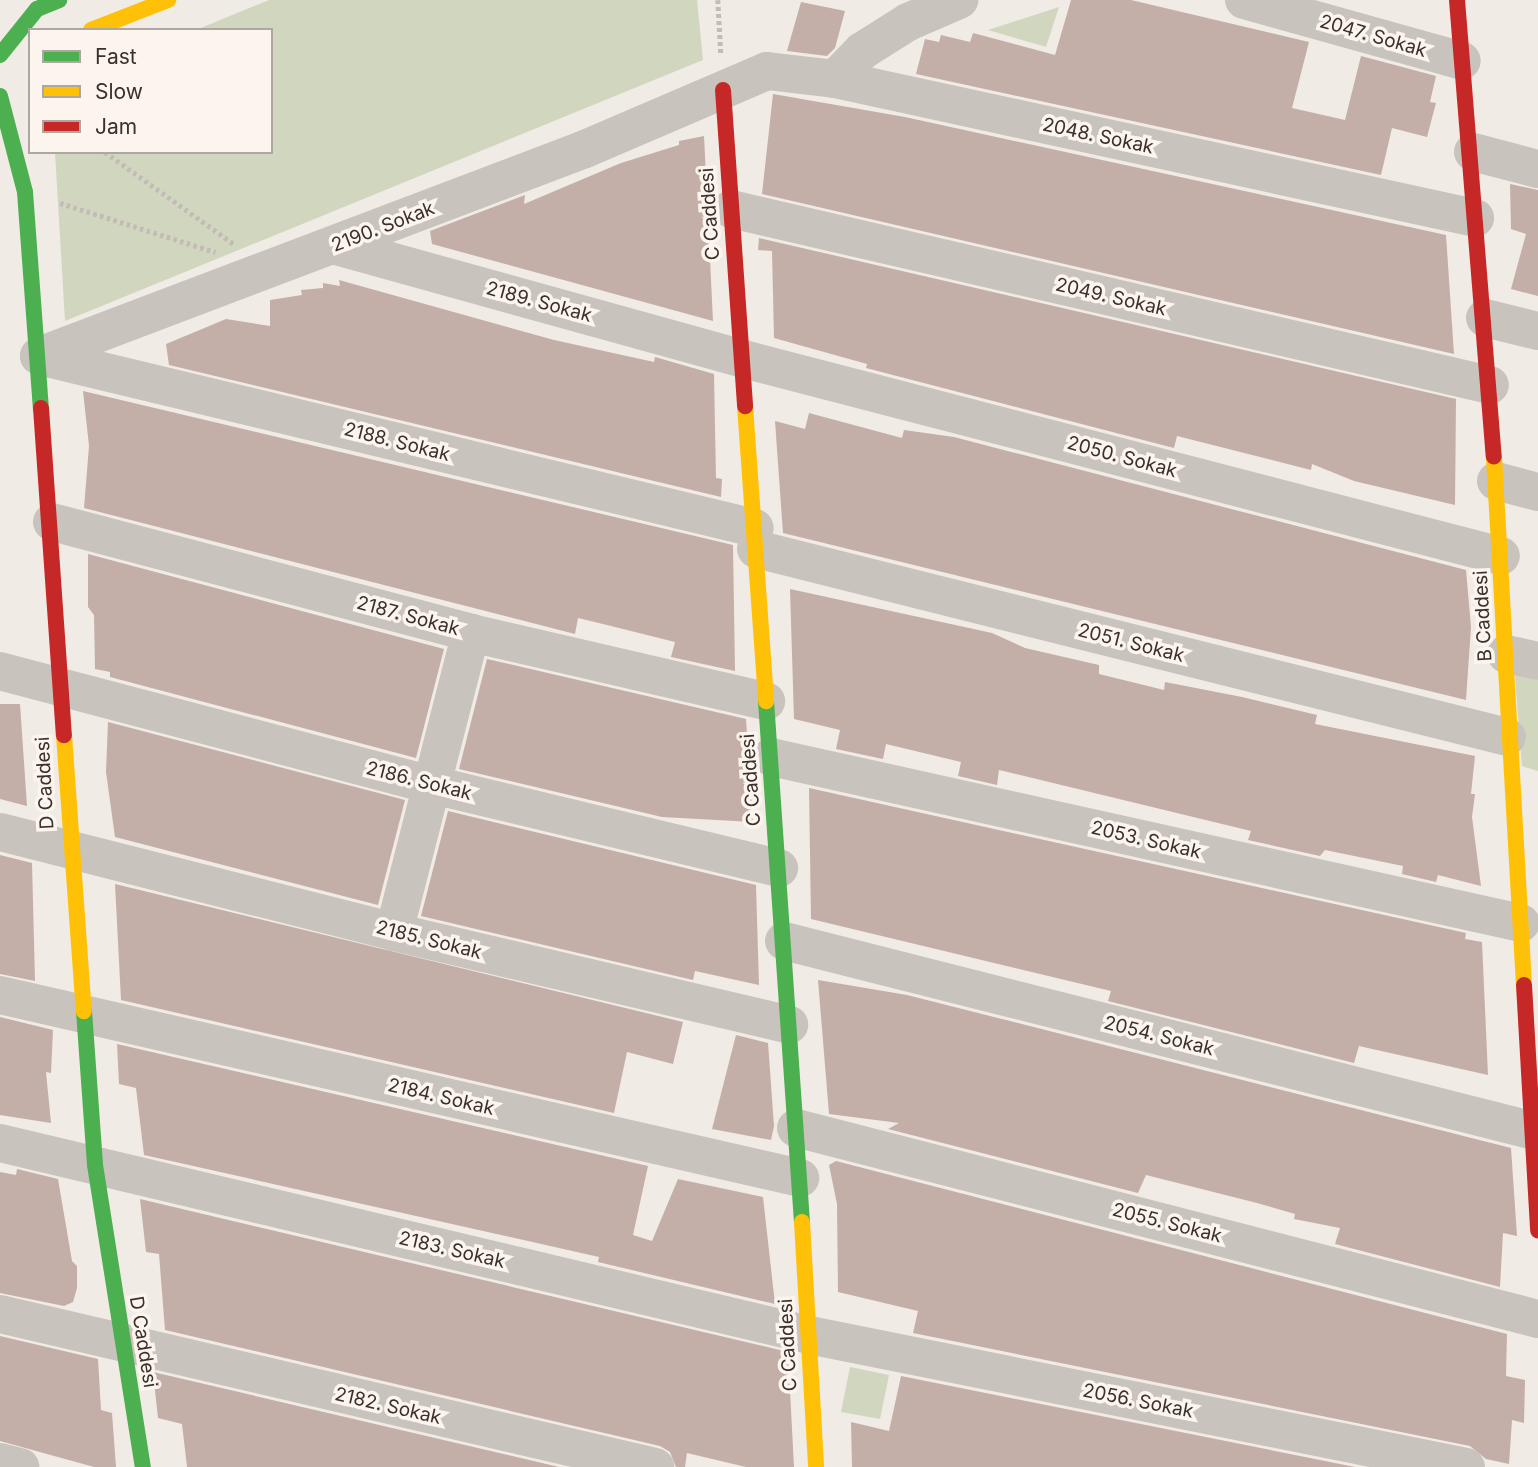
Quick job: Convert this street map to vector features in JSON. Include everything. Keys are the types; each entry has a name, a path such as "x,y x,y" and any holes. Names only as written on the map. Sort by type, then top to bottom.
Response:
{"street":[{"path":"14,7 31,0"},
{"path":"0,55 37,9 60,0"},
{"path":"96,28 168,0"},
{"path":"835,79 862,51 908,22 958,0"},
{"name":"2047. Sokak","path":"1244,0 1462,61"},
{"name":"B Caddesi","path":"1457,0 1473,152 1475,218 1485,318 1501,556 1522,658 1507,737 1526,799 1527,948 1538,1231"},
{"path":"0,64 20,57"},
{"name":"2048. Sokak","path":"723,90 767,71 835,79 1475,218"},
{"name":"C Caddesi","path":"723,90 784,941 816,1467"},
{"name":"2190. Sokak","path":"40,356 336,246 585,149 723,90"},
{"name":"D Caddesi","path":"0,96 25,192 40,356 70,847 96,1165 121,1344 143,1467"},
{"path":"1473,152 1538,169"},
{"name":"2049. Sokak","path":"731,209 1490,385"},
{"name":"2189. Sokak","path":"336,246 743,359"},
{"path":"1485,318 1538,331"},
{"name":"2188. Sokak","path":"40,356 756,539"},
{"name":"2050. Sokak","path":"743,359 1501,556"},
{"path":"1496,481 1538,492"},
{"name":"2187. Sokak","path":"52,522 471,633 766,701"},
{"name":"2051. Sokak","path":"756,539 1507,737"},
{"path":"394,932 471,633"},
{"name":"2186. Sokak","path":"0,671 433,785 779,869"},
{"name":"2053. Sokak","path":"771,757 1527,948"},
{"name":"2185. Sokak","path":"0,832 70,847 394,932 789,1025"},
{"name":"2054. Sokak","path":"784,941 1536,1131"},
{"name":"2184. Sokak","path":"0,995 800,1178"},
{"name":"2055. Sokak","path":"796,1128 1538,1319"},
{"name":"2183. Sokak","path":"0,1143 809,1335"},
{"name":"2182. Sokak","path":"0,1314 655,1467"},
{"name":"2056. Sokak","path":"809,1335 1466,1467"},
{"path":"0,1462 20,1467"}],"path":[{"path":"718,0 723,90"},
{"path":"108,154 271,270"},
{"path":"25,192 219,253"}],"green space":[{"path":"269,0 697,0 703,60 65,321 55,154 273,154 273,28 201,28"},
{"path":"1059,7 1046,47 988,30"},
{"path":"1514,664 1538,669 1538,771 1522,766"},
{"path":"850,1367 889,1375 880,1419 841,1412"}],"building":[{"path":"1071,0 1131,0 1309,42 1292,108 1345,120 1361,56 1436,76 1430,102 1436,103 1427,137 1392,128 1381,175 916,74 925,39 939,42 941,35 970,42 973,33 1055,55"},
{"path":"801,2 845,11 835,48 827,56 787,51"},
{"path":"773,94 905,117 1446,235 1454,354 762,194"},
{"path":"704,136 713,321 432,244 430,231 525,195 524,204 621,163 679,145 679,141"},
{"path":"1510,184 1538,190 1538,296 1511,289 1526,234 1511,229"},
{"path":"759,238 1456,399 1455,505 1354,481 1312,464 1311,470 1177,436 1174,448 866,368 867,364 774,338 772,251 758,250"},
{"path":"339,280 554,340 654,362 655,357 714,374 716,478 722,479 721,497 169,365 166,344 226,319 270,326 270,300 302,295 301,290 323,288 323,283 340,286"},
{"path":"83,391 733,545 735,671 671,657 675,642 578,618 575,634 84,508 89,446"},
{"path":"809,413 902,438 904,430 954,437 1466,570 1471,627 1466,700 783,533 775,421 805,429"},
{"path":"88,554 444,649 416,758 110,677 110,672 95,669 94,615 88,607"},
{"path":"790,589 992,633 1025,648 1099,665 1099,674 1164,690 1165,682 1242,697 1317,715 1315,724 1475,756 1471,794 1475,794 1472,817 1481,886 1438,875 1436,882 1402,874 1403,866 1325,850 1320,856 1248,840 1251,831 999,770 997,785 958,776 961,762 886,744 883,759 836,749 840,730 794,719"},
{"path":"487,659 746,719 753,822 662,817 459,769"},
{"path":"0,704 20,704 27,806 0,799"},
{"path":"108,722 405,800 378,905 115,837 106,772"},
{"path":"809,788 1466,933 1465,939 1482,942 1488,1075 1359,1046 1354,1063 1108,1001 1111,991 811,919"},
{"path":"448,811 756,885 759,985 695,971 693,980 421,916"},
{"path":"0,855 32,863 35,981 0,974"},
{"path":"115,884 683,1022 673,1064 627,1052 614,1113 121,1000"},
{"path":"818,980 907,995 1511,1148 1517,1236 1503,1233 1500,1287 1335,1244 1340,1228 1294,1219 1295,1214 1257,1203 1146,1175 1138,1193 888,1129 899,1123 829,1114"},
{"path":"0,1017 53,1030 51,1073 46,1072 51,1123 0,1115"},
{"path":"736,1035 768,1043 774,1126 771,1140 712,1129"},
{"path":"117,1044 648,1166 633,1235 652,1241 678,1179 763,1197 775,1304 598,1262 599,1257 144,1155 136,1088 119,1084"},
{"path":"836,1161 1507,1334 1506,1376 1525,1380 1524,1423 1512,1420 1509,1464 1486,1459 1470,1446 913,1333 918,1311 838,1292 837,1204 829,1165"},
{"path":"17,1169 58,1179 72,1261 77,1266 77,1288 73,1302 64,1306 0,1293 0,1172 16,1175"},
{"path":"140,1199 788,1352 794,1467 746,1467 687,1453 685,1467 676,1467 670,1452 660,1446 165,1330 159,1254 146,1252"},
{"path":"0,1336 98,1359 101,1410 112,1413 116,1467 94,1467 0,1441"},
{"path":"153,1372 559,1467 187,1467 182,1424 158,1418"},
{"path":"901,1376 1355,1467 852,1467 851,1422 889,1431"}],"traffic: fast":[{"path":"0,55 37,9 59,0"},
{"path":"0,96 25,192 41,408"},
{"path":"766,701 802,1222"},
{"path":"84,1011 95,1165 143,1467"}],"traffic: slow":[{"path":"96,28 168,0"},
{"path":"745,406 766,701"},
{"path":"1494,457 1524,985"},
{"path":"64,735 84,1011"},
{"path":"802,1222 816,1467"}],"traffic: jam":[{"path":"1457,0 1494,457"},
{"path":"723,90 745,406"},
{"path":"41,408 64,735"},
{"path":"1524,985 1538,1231"}]}
